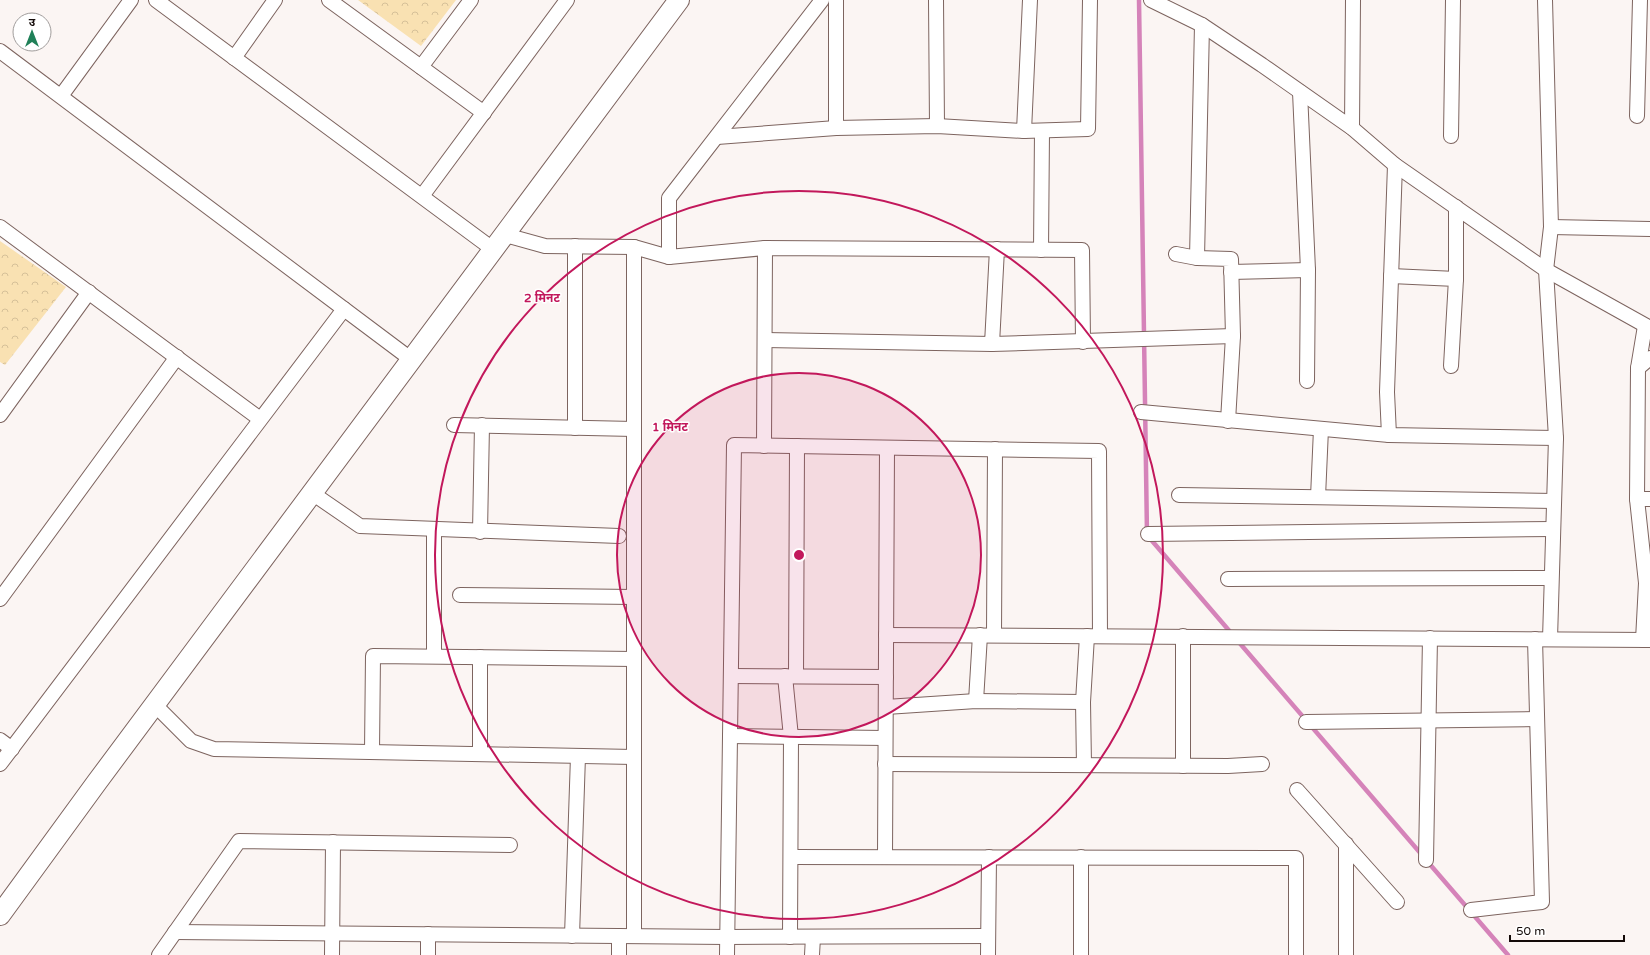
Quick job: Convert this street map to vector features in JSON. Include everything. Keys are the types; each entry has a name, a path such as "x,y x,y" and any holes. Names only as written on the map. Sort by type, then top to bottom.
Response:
{"street":[{"path":"61,96 131,0"},
{"path":"156,0 422,196 499,242 545,246 634,247 668,257 765,248 1082,250 1083,342"},
{"path":"234,58 275,0"},
{"path":"329,0 484,113"},
{"path":"421,67 471,0"},
{"path":"422,196 567,0"},
{"path":"0,915 154,704 679,0"},
{"path":"668,257 669,198 822,0"},
{"path":"836,0 836,128"},
{"path":"936,0 937,126"},
{"path":"1024,131 1030,0"},
{"path":"717,137 836,128 937,126 1024,131 1088,129 1090,0"},
{"path":"886,635 1647,640 1648,583 1638,368 1648,327 1546,270 1395,165 1352,128 1202,25 1151,0"},
{"path":"1352,128 1353,0"},
{"path":"1451,136 1453,0"},
{"path":"1545,0 1551,227 1546,270 1556,438 1550,639"},
{"path":"1637,116 1640,0"},
{"path":"1197,258 1202,25"},
{"path":"0,51 412,360"},
{"path":"1300,92 1308,270 1307,381"},
{"path":"1041,250 1042,131"},
{"path":"1389,435 1387,392 1395,165"},
{"path":"1451,366 1456,279 1456,207"},
{"path":"0,226 260,419"},
{"path":"1551,227 1650,229"},
{"path":"575,246 575,428"},
{"path":"634,247 634,936"},
{"path":"764,446 765,248"},
{"path":"992,344 997,249"},
{"path":"1176,254 1197,258 1231,259 1233,336 1228,421"},
{"path":"1231,272 1308,270"},
{"path":"1391,276 1456,279"},
{"path":"0,415 89,292"},
{"path":"0,764 344,309"},
{"path":"765,340 992,344 1233,336"},
{"path":"0,599 177,357"},
{"path":"1638,368 1650,358"},
{"path":"1141,412 1389,435 1556,438"},
{"path":"454,425 634,429"},
{"path":"480,532 482,426"},
{"path":"1318,497 1321,429"},
{"path":"727,955 734,445 1098,451 1093,636 1083,702 1084,766"},
{"path":"790,937 790,676 797,446"},
{"path":"885,857 887,448"},
{"path":"994,635 995,449"},
{"path":"312,493 360,526 480,532 619,536"},
{"path":"1179,495 1554,501"},
{"path":"434,529 434,656"},
{"path":"1148,534 1553,529"},
{"path":"1228,579 1551,578"},
{"path":"460,595 634,597"},
{"path":"976,701 980,635"},
{"path":"1183,636 1183,766"},
{"path":"1426,860 1430,638"},
{"path":"1471,910 1542,902 1535,639"},
{"path":"372,751 373,656 480,656 634,659"},
{"path":"480,656 480,754"},
{"path":"731,676 886,677"},
{"path":"886,707 976,701 1083,702"},
{"path":"154,704 191,741 214,749 634,757"},
{"path":"1306,722 1537,719"},
{"path":"730,736 885,738"},
{"path":"0,740 12,749"},
{"path":"572,936 578,756"},
{"path":"885,764 1183,766 1262,764"},
{"path":"1297,790 1397,902"},
{"path":"159,955 238,841 510,845"},
{"path":"332,955 333,842"},
{"path":"1346,844 1346,955"},
{"path":"791,857 1296,858 1296,955"},
{"path":"988,955 989,857"},
{"path":"1081,857 1081,955"},
{"path":"175,932 727,937 988,936"},
{"path":"428,934 428,955"},
{"path":"619,936 619,955"},
{"path":"812,955 813,937"}],"green space":[{"path":"358,0 456,0 421,46"},
{"path":"0,241 66,287 5,365 0,362"}],"waterway":[{"path":"1139,0 1147,535 1232,634"},
{"path":"1237,640 1422,855"},
{"path":"1427,861 1508,955"}]}
